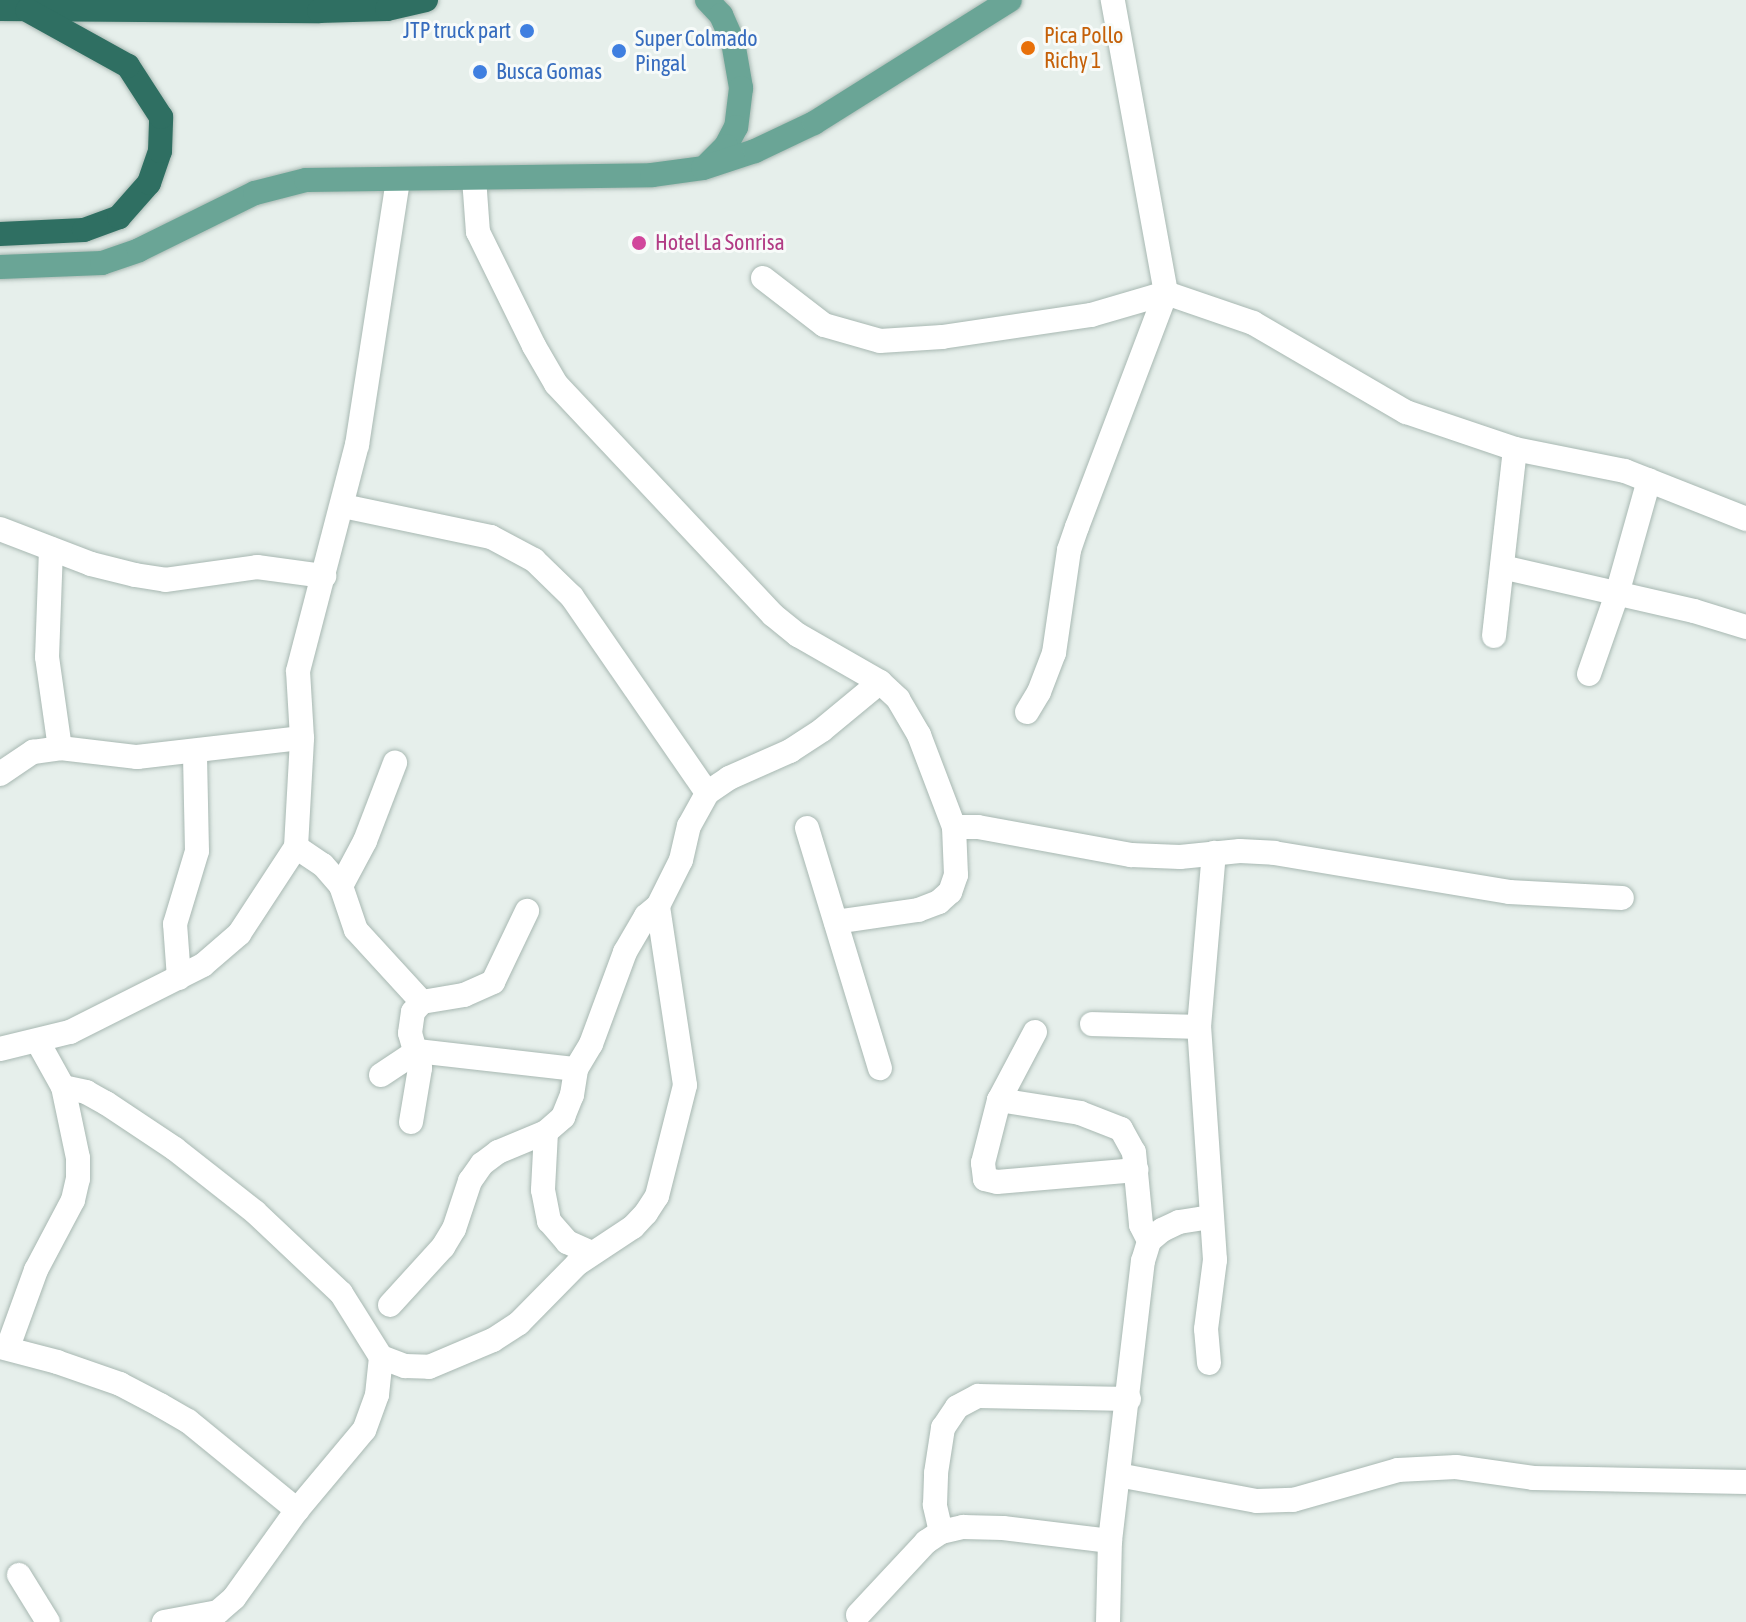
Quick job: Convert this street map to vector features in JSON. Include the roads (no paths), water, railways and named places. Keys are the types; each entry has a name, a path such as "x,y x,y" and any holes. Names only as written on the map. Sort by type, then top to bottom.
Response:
{"highway":[{"path":"12,9 319,11 387,9 426,0"},
{"path":"0,234 84,230 119,217 149,183 160,151 161,117 128,66 12,9"}],"main road":[{"path":"703,168 726,146 736,127 741,88 733,42 721,15 707,0"},
{"path":"0,267 102,263 139,250 255,193 306,180 652,175 703,168 755,151 814,123 1010,0"}],"street":[{"path":"1027,712 1054,653 1069,550 1166,293 1113,0"},
{"path":"474,178 474,212 482,242 556,384 773,615 798,635 880,682 909,713 954,827 956,875 950,892 939,902 918,910 836,922"},
{"path":"0,1049 38,1042 109,1015 203,965 239,934 296,847 302,738 298,671 343,506 367,398 382,272 398,180"},
{"path":"763,278 824,325 880,341 942,337 1091,315 1166,293 1253,323 1406,412 1515,449 1625,471 1746,519"},
{"path":"1494,636 1515,449"},
{"path":"1589,674 1617,594 1649,480"},
{"path":"343,506 491,537 534,560 572,597 707,793"},
{"path":"0,529 91,564 165,580 257,567 324,576"},
{"path":"51,549 47,657 60,748"},
{"path":"1502,567 1746,627"},
{"path":"390,1305 443,1247 454,1229 470,1181 482,1164 498,1152 546,1132 563,1117 572,1095 576,1069 591,1044 625,952 646,916 658,906 681,860 689,826 707,793 729,778 790,751 880,682"},
{"path":"0,774 33,752 60,748 137,757 302,738"},
{"path":"179,978 175,924 197,851 195,752"},
{"path":"341,886 365,841 395,763"},
{"path":"954,827 978,827 1131,855 1180,857 1214,853 1274,853 1509,892 1622,898"},
{"path":"807,828 880,1068"},
{"path":"296,847 323,865 341,886 356,930 422,1002"},
{"path":"1209,1363 1206,1329 1215,1260 1199,1027 1214,853"},
{"path":"63,1087 86,1092 118,1111 175,1149 255,1212 341,1293 381,1357 405,1366 429,1367 493,1340 519,1323 592,1253 633,1227 657,1196 685,1085 658,906"},
{"path":"411,1122 420,1068 410,1033 413,1012 422,1002 464,995 493,982 527,911"},
{"path":"1092,1024 1199,1027"},
{"path":"1035,1032 999,1100 983,1163 985,1179 997,1182 1136,1170"},
{"path":"38,1042 63,1087 78,1158 78,1179 73,1200 36,1270 4,1347 120,1384 160,1405 188,1421 297,1510"},
{"path":"381,1075 417,1051 576,1069"},
{"path":"999,1100 1080,1113 1121,1129 1129,1139 1136,1170 1141,1225 1149,1241 1136,1300 1129,1399 1110,1541 1108,1622"},
{"path":"546,1132 543,1190 549,1221 567,1242 592,1253"},
{"path":"1149,1241 1179,1222 1211,1217"},
{"path":"164,1622 218,1612 234,1598 297,1510 364,1430 377,1395 381,1357"},
{"path":"941,1532 935,1505 936,1473 943,1428 957,1407 978,1396 1129,1399"},
{"path":"1118,1475 1208,1489 1257,1501 1293,1500 1398,1470 1456,1467 1533,1478 1746,1482"},
{"path":"858,1615 926,1542 941,1532 963,1527 1003,1528 1110,1541"},
{"path":"19,1575 48,1622"}],"place":[{"name":"JTP truck part","path":"527,31"},
{"name":"Pica Pollo Richy 1","path":"1028,48"},
{"name":"Super Colmado Pingal","path":"619,51"},
{"name":"Busca Gomas","path":"480,72"},
{"name":"Hotel La Sonrisa","path":"639,243"}]}
